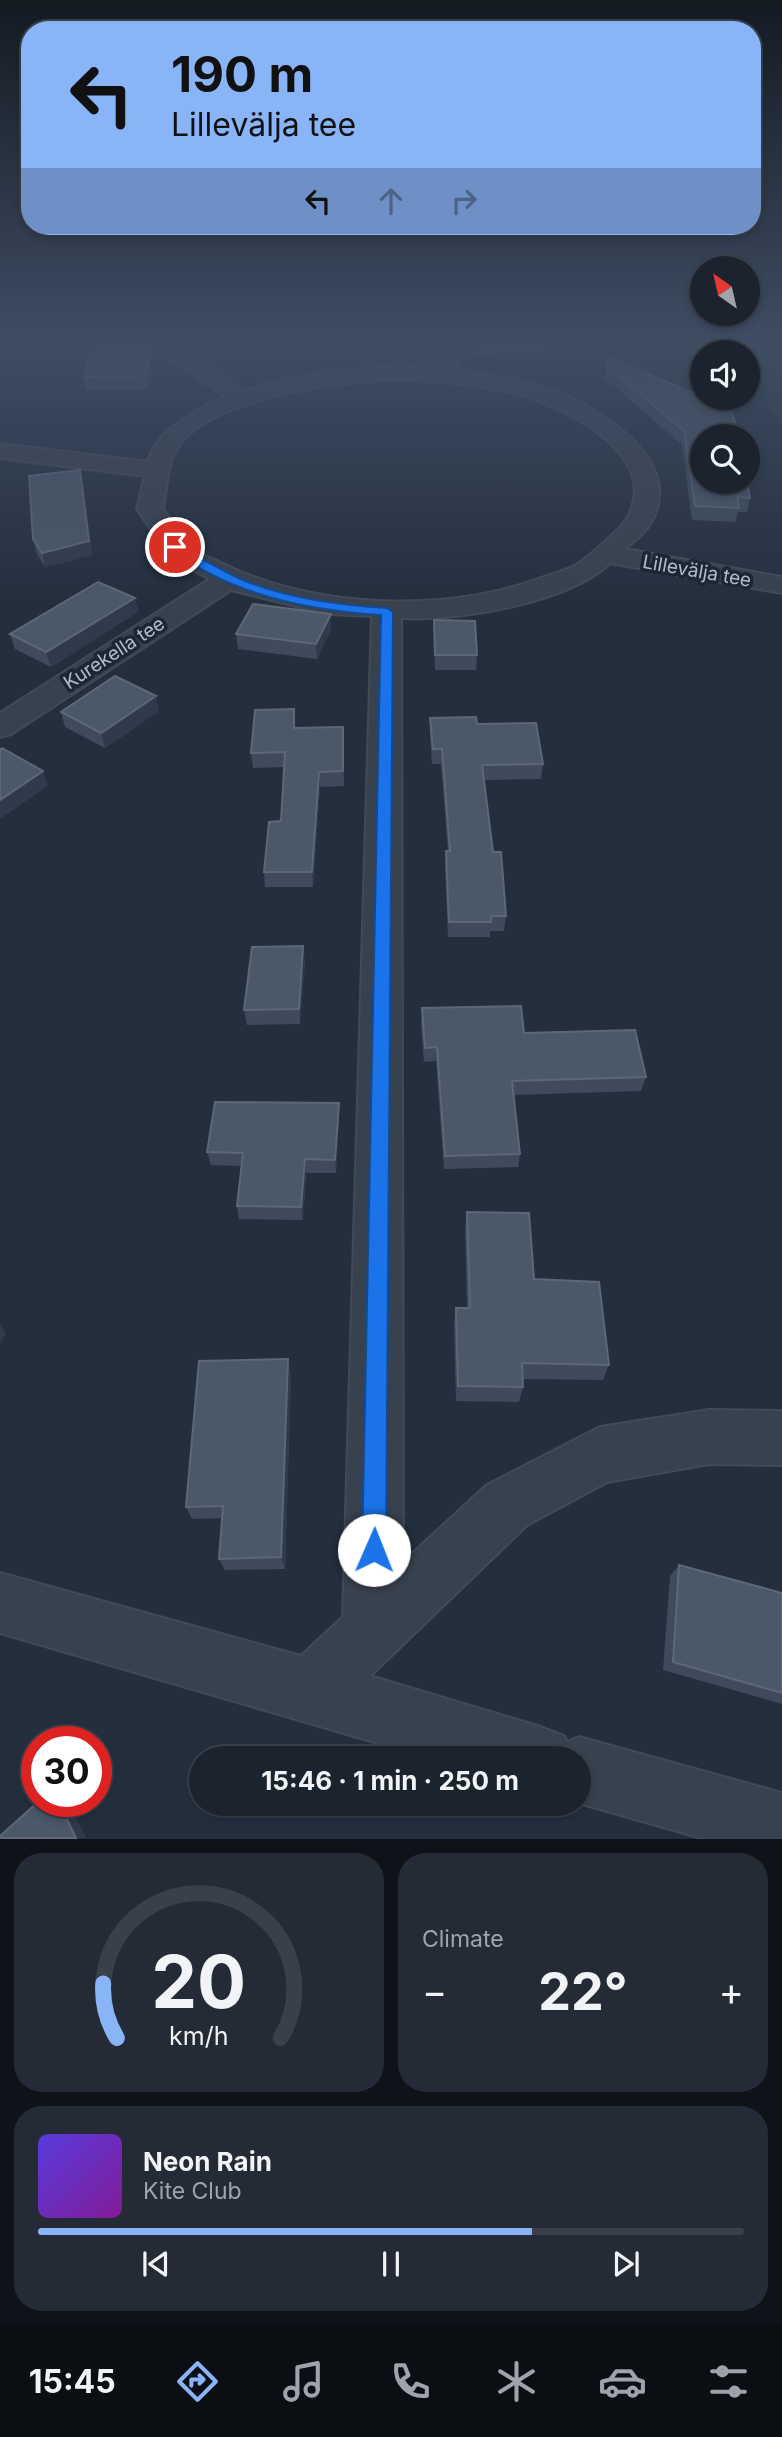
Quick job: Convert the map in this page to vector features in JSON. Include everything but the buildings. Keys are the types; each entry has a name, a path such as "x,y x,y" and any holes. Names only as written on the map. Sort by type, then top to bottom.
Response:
{"street":[{"name":"Lillevälja tee","path":"192,426 164,449 152,470 147,489 150,508 159,528 183,553 228,580 301,602 387,612 451,609 511,598 564,582 611,555 629,538 642,515 647,492 642,470 629,449 601,426"},
{"path":"0,451 152,470"},
{"name":"Lillevälja tee","path":"611,555 782,585"},
{"name":"Kurekella tee","path":"0,727 228,580"},
{"path":"373,1633 387,612"},
{"path":"310,1690 507,1505 600,1455 709,1437 782,1438"},
{"path":"0,1603 497,1746"},
{"path":"591,1773 782,1827"}],"route":[{"path":"175,547 198,564 228,580 262,593 343,609 387,612 374,1550"}]}
